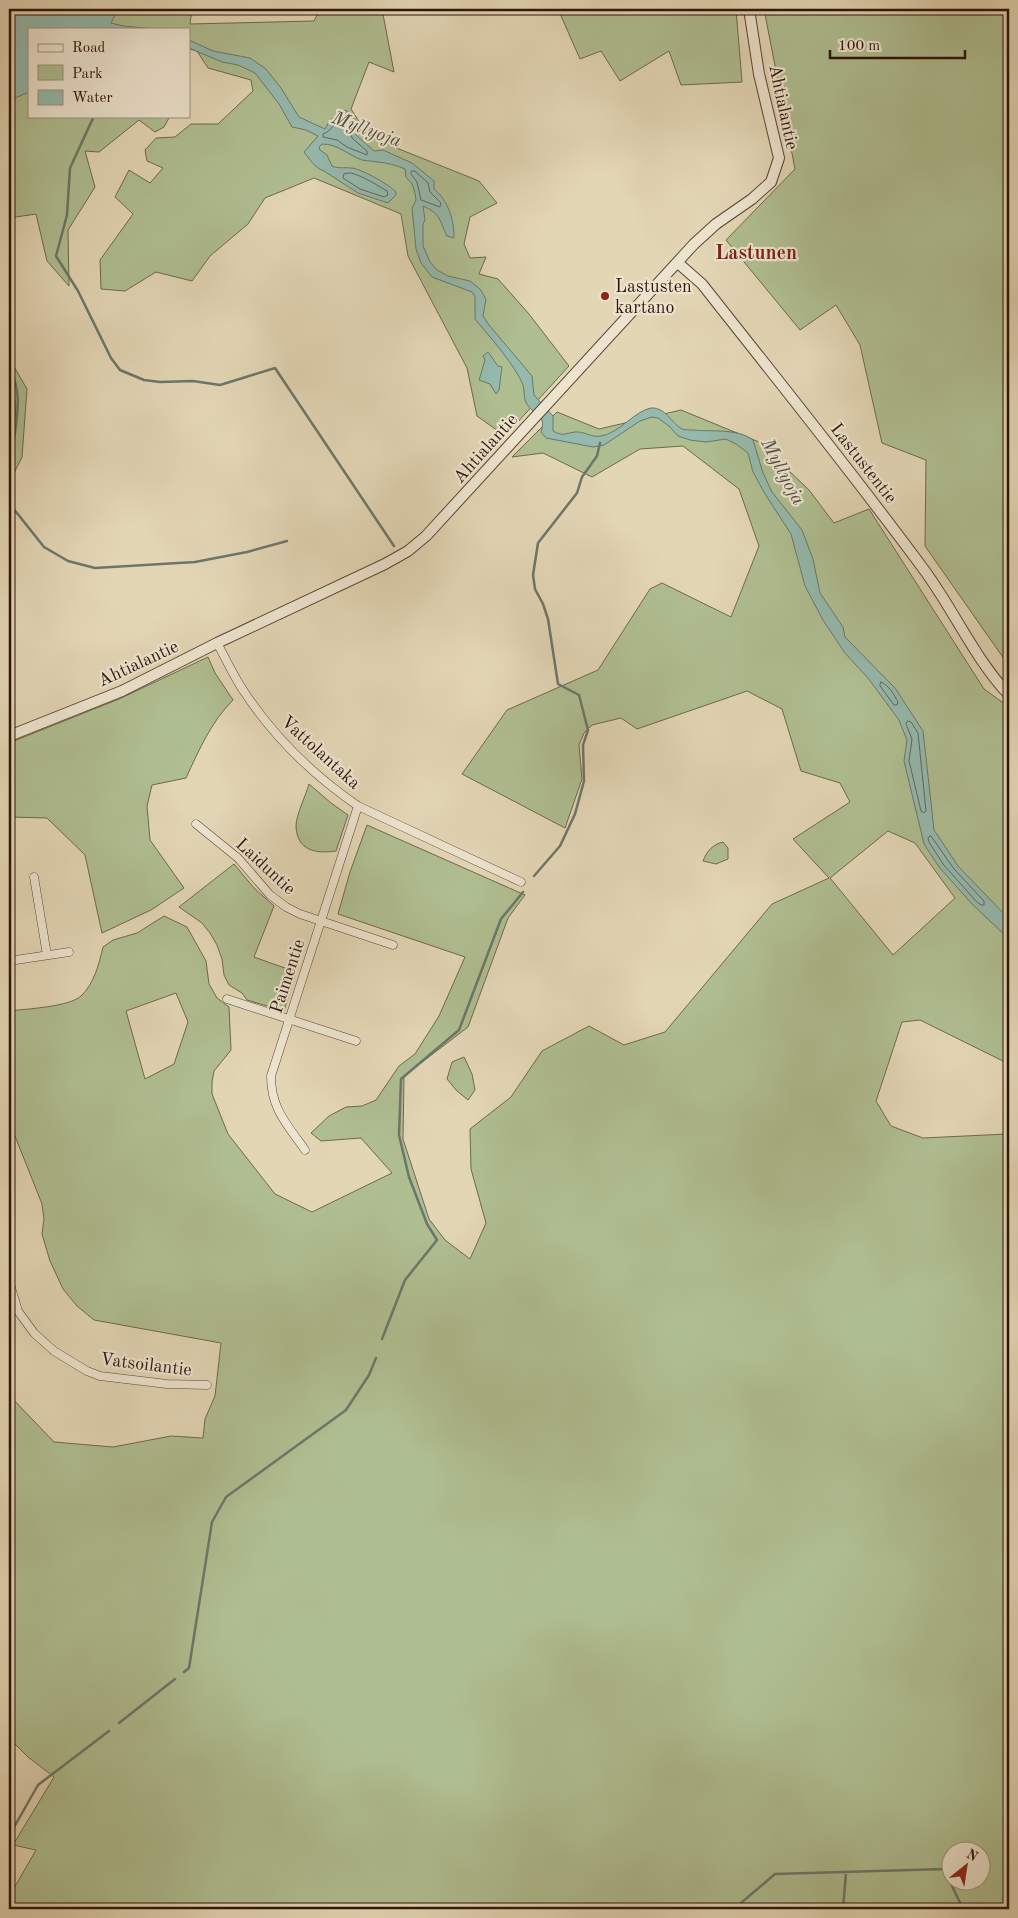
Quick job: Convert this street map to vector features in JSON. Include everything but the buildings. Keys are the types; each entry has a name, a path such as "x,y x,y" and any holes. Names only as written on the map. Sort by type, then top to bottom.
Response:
{"street":[{"name":"Ahtialantie","path":"9,736 122,691 385,564 408,551 426,536 705,233 752,199 771,182 780,158 759,74 749,9"},
{"name":"Lastustentie","path":"678,263 702,284 872,498 930,577 995,680 1009,695"},
{"name":"Vattolantaka","path":"218,643 242,688 262,718 284,743 320,776 358,806 521,882"},
{"name":"Paimentie","path":"305,1150 281,1116 271,1092 271,1076 358,806"},
{"name":"Laiduntie","path":"196,824 233,854 258,883 278,901 300,914 393,945"},
{"path":"34,877 47,955"},
{"path":"9,961 70,952"},
{"path":"227,999 356,1041"},
{"name":"Vatsoilantie","path":"9,1281 18,1311 34,1334 54,1351 87,1371 100,1376 167,1384 207,1385"}],"green space":[{"path":"9,9 111,9 117,11 118,9 192,9 190,24 314,21 320,9 382,9 394,72 369,62 351,109 369,137 479,181 497,203 470,217 464,244 470,258 486,257 479,274 498,279 529,314 569,366 505,436 477,416 467,368 408,256 401,214 314,178 265,198 248,224 210,256 192,281 156,272 125,291 101,289 100,260 133,214 115,197 129,170 150,183 163,168 147,161 145,150 156,138 175,137 191,124 218,124 253,91 251,80 208,68 197,51 190,49 190,28 28,28 28,118 169,118 164,127 155,132 139,120 99,152 85,151 95,187 68,230 69,286 47,261 36,214 9,218"},
{"path":"558,9 736,9 742,82 681,85 669,51 620,81 601,51 580,59"},
{"path":"764,9 1009,9 1009,666 925,546 926,460 882,443 860,345 836,305 800,330 726,240 795,169"},
{"path":"9,358 27,389 22,457 9,483 9,449 13,447 16,404 9,376"},
{"path":"681,410 759,442 809,490 834,523 869,509 984,689 1009,707 1009,1064 920,1020 902,1022 876,1101 891,1126 923,1138 1009,1135 1009,1909 9,1909 9,1897 36,1850 13,1845 54,1777 28,1757 9,1738 9,1395 54,1442 113,1447 171,1436 203,1438 205,1419 215,1396 221,1343 94,1320 77,1306 63,1289 50,1261 42,1234 44,1219 42,1204 9,1121 9,1097 13,1082 9,1059 9,1011 67,1003 81,996 93,980 103,947 113,940 137,933 164,916 187,927 206,961 209,984 217,998 229,1007 231,1050 214,1071 212,1082 212,1094 228,1134 275,1194 312,1212 392,1173 361,1138 321,1141 311,1133 329,1116 346,1107 362,1106 376,1100 399,1066 415,1054 439,1016 465,957 338,914 350,872 367,825 525,895 508,918 468,1027 404,1076 403,1139 429,1219 445,1240 470,1259 486,1223 471,1169 470,1129 511,1097 542,1051 589,1026 624,1045 665,1032 772,904 829,878 793,839 850,802 840,783 801,771 782,709 747,691 637,729 621,718 592,725 584,733 579,745 582,779 565,828 462,774 507,710 598,670 650,589 662,583 731,617 759,546 739,489 683,446 640,449 592,477 543,453 512,457 557,412 599,429","holes":["888,831 915,843 955,898 893,955 830,878","176,993 188,1022 174,1064 145,1079 126,1011"]},
{"path":"208,657 215,673 233,700 212,727 186,778 152,785 147,806 150,840 184,888 151,910 102,933 85,855 47,818 9,817 9,743 119,699"},
{"path":"309,784 348,815 336,851 321,852 309,849 300,841 297,834 298,816"},
{"path":"723,842 728,848 728,859 716,864 703,861 710,849"},
{"path":"234,864 254,888 274,906 254,957 296,972 284,1011 247,1000 242,993 229,985 224,975 222,959 217,945 210,933 202,923 179,907"},
{"path":"464,1057 472,1074 475,1090 468,1100 447,1079 452,1062"}],"water":[{"path":"9,9 118,9 111,23 145,28 28,28 28,92 15,98 9,98"},
{"path":"190,40 213,51 250,58 266,69 281,88 299,117 325,129 330,120 346,110 354,119 356,135 374,151 383,150 412,163 434,181 434,189 443,199 450,212 454,238 447,236 436,215 423,206 425,220 423,224 423,246 430,262 437,270 448,276 470,281 480,289 486,299 483,316 532,376 534,395 553,416 553,431 562,434 578,432 601,436 614,431 639,413 656,408 661,410 682,429 732,432 747,436 753,440 763,473 772,492 802,530 813,559 820,593 843,627 845,637 895,688 923,731 934,830 958,866 1009,919 1009,939 972,904 939,867 924,844 904,761 907,740 899,720 868,678 845,653 823,620 805,586 791,534 753,472 748,453 726,439 706,442 678,436 669,426 658,418 652,417 640,421 604,445 593,447 546,438 541,432 541,418 526,402 523,385 519,377 475,319 475,297 472,292 432,277 421,263 416,249 412,208 416,200 415,193 412,184 406,177 405,169 398,166 362,160 328,144 322,144 319,147 320,150 327,155 332,166 355,169 368,174 393,189 396,195 388,203 358,193 318,168 311,161 304,152 318,136 306,130 292,127 279,104 255,73 238,65 222,62 190,48"},
{"path":"488,352 498,366 502,367 499,390 496,394 490,384 479,380 485,360 483,356"}],"waterway":[{"path":"93,118 70,168 67,215 56,256 78,291 111,358 120,370 144,380 160,382 193,381 220,385 275,368 394,546"},
{"path":"9,369 14,378 18,397 13,447 9,449"},
{"path":"534,876 560,846 575,814 584,781 583,745 588,730 579,695 558,684 548,619 535,589 533,575 538,543 577,493 582,477 597,456 600,443"},
{"path":"9,503 44,547 68,561 95,568 195,562 247,552 287,541"},
{"path":"382,1339 405,1280 437,1240 427,1224 409,1177 399,1135 401,1079 459,1030 501,919 523,892"},
{"path":"184,1672 189,1668 212,1522 226,1497 346,1410 369,1375 376,1358"},
{"path":"119,1723 175,1679"},
{"path":"9,1836 38,1785 109,1731"},
{"path":"734,1909 775,1874 944,1869 963,1909"},
{"path":"843,1909 846,1872"}],"place":[{"name":"Lastusten kartano","path":"605,296"}],"district":[{"name":"Lastunen","path":"756,252"}],"water label":[{"name":"Myllyoja","path":"367,128"},
{"name":"Myllyoja","path":"784,471"}]}
